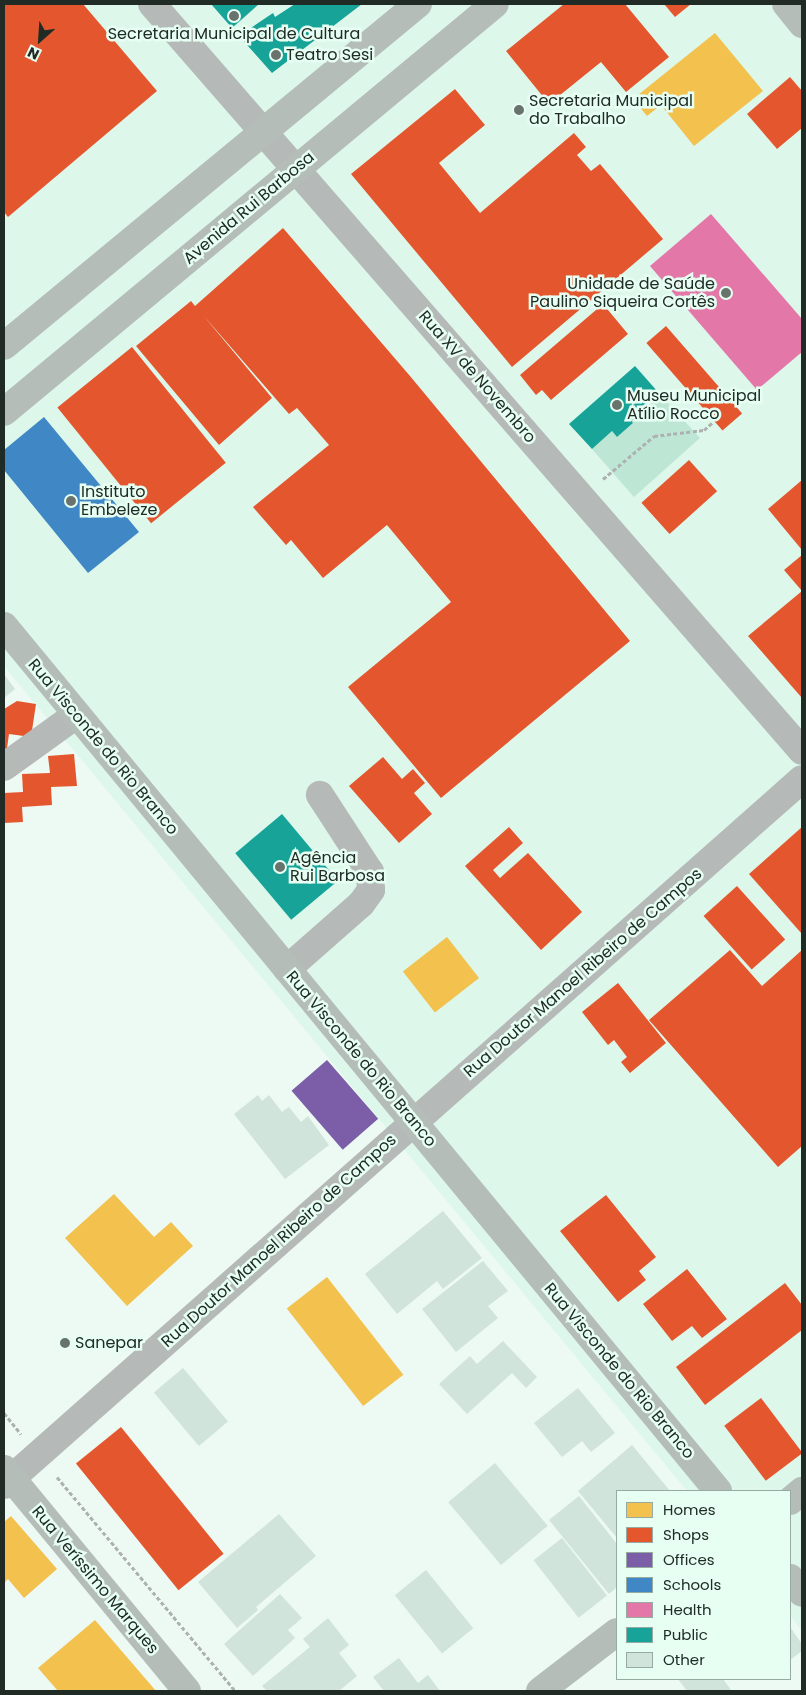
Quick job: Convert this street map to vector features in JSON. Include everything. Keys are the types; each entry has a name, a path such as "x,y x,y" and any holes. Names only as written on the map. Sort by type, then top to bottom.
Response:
{"main road":[{"path":"4,346 418,4"},
{"name":"Avenida Rui Barbosa","path":"4,412 495,4"},
{"path":"786,4 802,24"},
{"name":"Rua Visconde do Rio Branco","path":"4,626 717,1490"},
{"name":"Rua Veríssimo Marques","path":"6,1478 187,1691"},
{"path":"791,1500 802,1491"},
{"path":"791,1579 802,1593"},
{"path":"540,1691 616,1633"}],"street":[{"name":"Rua XV de Novembro","path":"152,4 582,497 683,631 802,751"},
{"path":"4,767 76,715"},
{"name":"Rua Doutor Manoel Ribeiro de Campos","path":"6,1478 414,1123 802,779"},
{"path":"287,969 361,904 371,890 370,872 320,795"}],"path":[{"path":"582,497 654,436 704,430 714,421"},
{"path":"4,1413 14,1425"},
{"path":"57,1478 235,1691"}],"shaded area":[{"path":"4,4 776,4 802,36 802,1631 791,1616 791,1490 686,1490 4,666"},
{"path":"658,392 700,438 634,497 592,449 612,431 617,437 633,423 629,418"}],"building: Homes":[{"path":"715,33 763,91 694,146 661,105 647,116 633,99"},
{"path":"447,937 479,978 435,1012 403,971"},
{"path":"114,1194 154,1237 171,1222 193,1246 127,1306 65,1238"},
{"path":"327,1277 403,1375 363,1406 287,1308"},
{"path":"11,1516 57,1569 24,1598 8,1579 4,1583 4,1522"},
{"path":"95,1620 156,1691 58,1691 38,1668"}],"building: Shops":[{"path":"4,4 83,4 157,91 8,217 4,212"},
{"path":"564,4 625,4 669,57 626,92 601,62 549,104 506,51"},
{"path":"664,4 691,4 675,17"},
{"path":"790,77 802,91 802,128 777,149 747,114"},
{"path":"455,89 485,125 439,163 480,213 574,133 586,147 577,155 591,171 600,164 663,239 512,367 351,174"},
{"path":"283,228 410,376 630,641 441,798 348,687 451,602 387,525 323,578 291,540 286,545 253,507 329,445 297,408 289,414 203,315 272,398 219,445 136,346 191,301 195,306"},
{"path":"603,304 628,334 551,400 542,390 536,395 520,375"},
{"path":"666,326 742,414 722,431 646,343"},
{"path":"132,347 226,463 151,523 57,407"},
{"path":"689,460 717,491 670,534 641,503"},
{"path":"802,480 802,550 768,509"},
{"path":"802,555 802,591 784,570"},
{"path":"802,591 802,698 748,636"},
{"path":"17,701 36,704 31,737 9,734 6,756 4,756 4,709"},
{"path":"74,754 77,786 51,787 52,805 22,807 23,822 4,823 4,793 23,792 22,774 50,773 48,756"},
{"path":"383,757 402,779 413,769 425,783 414,793 432,814 399,843 349,786"},
{"path":"509,827 523,843 493,870 500,878 528,853 582,912 541,950 465,866"},
{"path":"802,827 802,934 749,874"},
{"path":"737,886 785,940 752,970 704,916"},
{"path":"730,950 762,986 802,950 802,1146 778,1167 649,1020"},
{"path":"618,983 666,1043 630,1073 621,1062 627,1057 614,1040 608,1045 582,1012"},
{"path":"606,1195 656,1257 639,1271 646,1280 618,1302 560,1231"},
{"path":"687,1269 727,1319 702,1338 692,1326 672,1341 643,1304"},
{"path":"785,1283 802,1305 802,1330 705,1405 676,1367"},
{"path":"761,1398 802,1452 766,1481 724,1426"},
{"path":"121,1427 224,1554 179,1590 76,1464"}],"building: Offices":[{"path":"327,1060 378,1119 343,1150 292,1091"}],"building: Schools":[{"name":"Instituto Embeleze","path":"44,417 139,532 88,573 4,470 4,450"}],"building: Health":[{"name":"Unidade de Saúde Paulino Siqueira Cortês","path":"711,214 802,319 802,352 757,390 650,266"}],"building: Public":[{"name":"Secretaria Municipal de Cultura","path":"211,4 259,4 232,28"},
{"name":"Teatro Sesi","path":"295,4 362,4 272,73 239,36 273,13 275,17"},
{"name":"Museu Municipal Atílio Rocco","path":"635,366 658,392 629,418 633,423 617,437 612,431 592,449 569,424"},
{"path":"282,814 338,881 291,920 235,853"}],"building: Other":[{"path":"4,674 15,689 4,698"},
{"path":"258,1095 262,1101 269,1095 282,1112 289,1107 301,1122 308,1116 329,1145 285,1179 234,1114"},
{"path":"443,1211 482,1258 443,1289 437,1281 397,1314 365,1274"},
{"path":"483,1261 508,1291 488,1306 498,1318 456,1352 422,1309"},
{"path":"503,1341 537,1377 526,1388 512,1373 467,1414 439,1384 470,1356 477,1364"},
{"path":"183,1368 228,1422 199,1446 154,1392"},
{"path":"578,1388 615,1433 591,1452 582,1441 562,1457 534,1423"},
{"path":"632,1445 669,1490 616,1490 616,1537 578,1491"},
{"path":"495,1463 548,1526 501,1565 448,1502"},
{"path":"579,1496 616,1543 616,1588 609,1594 549,1520"},
{"path":"279,1514 316,1556 256,1607 258,1610 237,1628 198,1582"},
{"path":"562,1538 607,1596 579,1618 534,1560"},
{"path":"426,1570 473,1628 442,1653 395,1595"},
{"path":"280,1594 302,1618 288,1630 295,1638 253,1676 224,1644"},
{"path":"328,1618 349,1645 339,1653 357,1676 339,1691 267,1691 262,1686 310,1647 303,1639"},
{"path":"791,1628 802,1644 802,1651 791,1659"},
{"path":"399,1658 418,1683 428,1675 440,1691 384,1691 373,1677"},
{"path":"679,1680 724,1680 731,1690 687,1691"}],"place":[{"name":"Secretaria Municipal de Cultura","path":"234,16"},
{"name":"Teatro Sesi","path":"276,55"},
{"name":"Secretaria Municipal do Trabalho","path":"519,110"},
{"name":"Unidade de Saúde Paulino Siqueira Cortês","path":"726,293"},
{"name":"Museu Municipal Atílio Rocco","path":"617,405"},
{"name":"Instituto Embeleze","path":"71,501"},
{"name":"Agência Rui Barbosa","path":"280,867"},
{"name":"Sanepar","path":"65,1343"}]}
